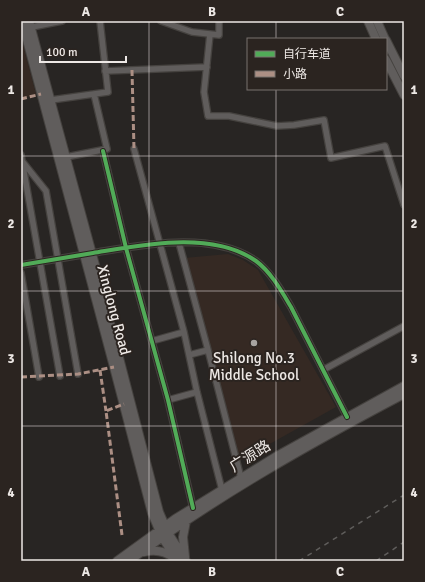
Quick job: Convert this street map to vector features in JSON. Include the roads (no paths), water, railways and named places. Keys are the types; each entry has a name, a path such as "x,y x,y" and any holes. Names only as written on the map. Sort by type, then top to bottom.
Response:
{"main road":[{"path":"368,21 376,38"},
{"path":"377,21 385,38"},
{"name":"Xinglong Road","path":"25,25 51,100 88,254"},
{"name":"Xinglong Road","path":"25,25 88,254 155,513 164,532 182,561"},
{"path":"387,42 404,76"},
{"path":"387,62 404,95"},
{"name":"广源路","path":"129,561 193,508 277,456 404,386"},
{"name":"广源路","path":"117,561 164,532 186,521 281,461 404,394"},
{"path":"139,553 150,550 159,550 167,552 182,561 183,537 186,521"}],"street":[{"path":"25,25 62,21"},
{"path":"51,100 108,92 100,21"},
{"path":"161,21 192,32 210,34 219,34 219,21"},
{"path":"210,34 204,92 208,116 228,116 277,126 324,120 331,158 385,146 404,205"},
{"path":"105,71 207,68"},
{"path":"66,158 107,149 94,94"},
{"path":"134,149 184,332 197,392 222,490"},
{"path":"103,151 126,248 168,400 193,508"},
{"path":"22,158 46,191 78,374"},
{"path":"22,158 60,376"},
{"path":"179,243 241,478"},
{"path":"21,265 126,248 179,243 224,247 244,254 257,262 282,291 347,417"},
{"path":"21,273 39,377"},
{"path":"323,370 404,326"},
{"path":"152,341 184,332"},
{"path":"189,355 208,350"},
{"path":"168,400 197,392"}],"railway":[{"path":"299,561 404,495"},
{"path":"376,561 404,542"}],"place":[{"name":"Shilong No.3 Middle School","path":"254,343"}]}
